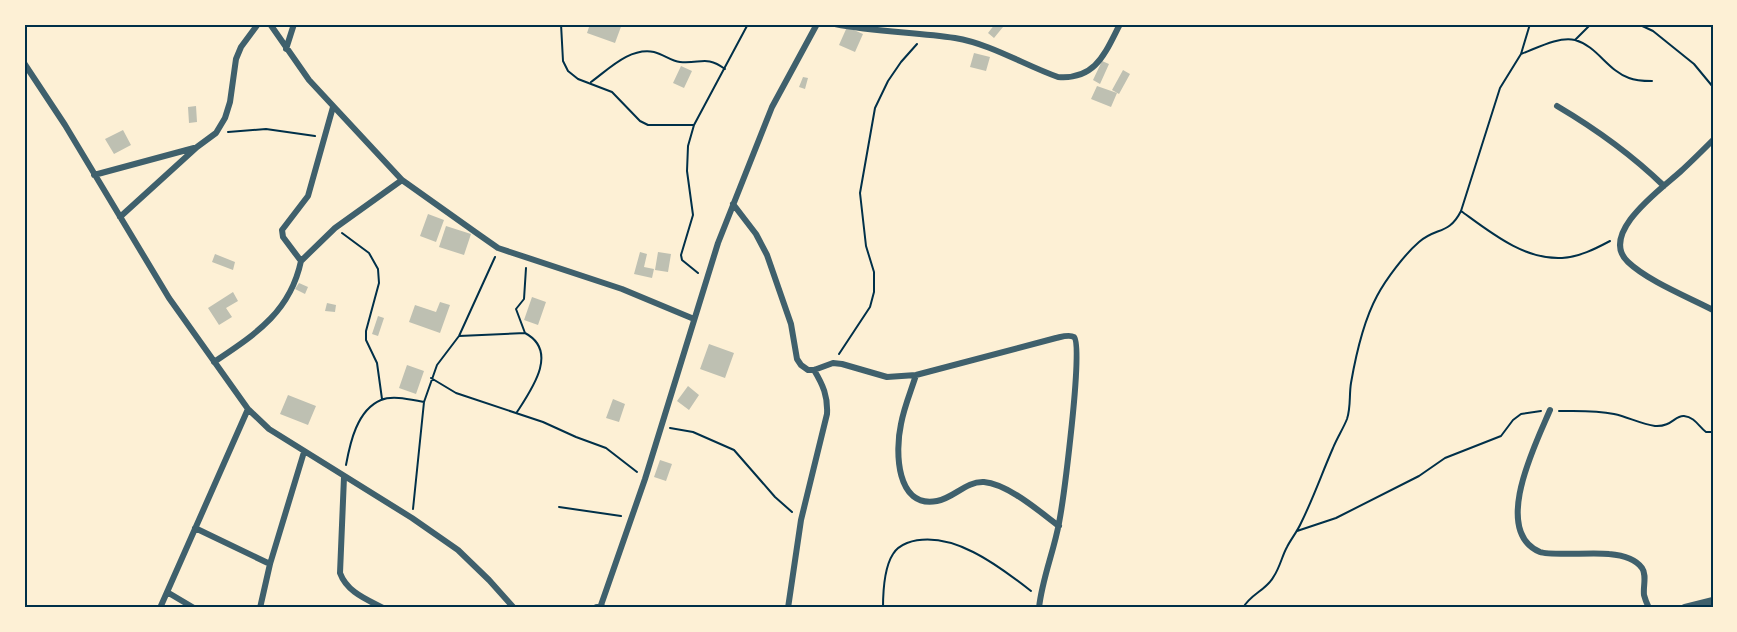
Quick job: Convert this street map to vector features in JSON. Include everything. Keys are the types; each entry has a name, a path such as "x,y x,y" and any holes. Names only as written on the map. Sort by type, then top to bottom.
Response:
{"street":[{"path":"120,217 197,147 216,133 225,118 230,102 236,59 241,47 258,24"},
{"path":"270,24 309,80 402,180 498,248 622,289 694,319"},
{"path":"286,49 294,24"},
{"path":"600,608 662,427 706,277 733,204 772,107 817,24"},
{"path":"835,24 955,38 978,44 1058,77 1072,78 1085,74 1098,62 1120,24"},
{"path":"24,63 65,125 169,298 248,409 269,429 412,518 458,550 514,608"},
{"path":"1557,106 1612,140 1640,162 1664,186"},
{"path":"301,261 283,237 282,230 308,196 333,107"},
{"path":"1713,140 1629,221 1621,236 1620,249 1627,261 1654,279 1713,310"},
{"path":"94,175 197,147"},
{"path":"214,362 266,326 293,284 301,261 335,228 402,180"},
{"path":"733,204 756,234 767,255 791,324 798,358 801,365 808,369 814,370 833,363 887,377 916,375 1056,338 1074,337 1077,342 1077,372 1064,498 1039,608"},
{"path":"788,608 801,520 827,414 828,399 824,386 814,370"},
{"path":"916,375 901,424 898,448 900,470 905,487 909,492 926,502 940,501 972,483 993,483 1034,507 1059,526"},
{"path":"160,608 248,409"},
{"path":"1550,410 1530,459 1517,502 1517,517 1521,533 1531,547 1542,553 1592,552 1630,558 1642,568 1644,596 1648,608"},
{"path":"260,608 270,564 304,452"},
{"path":"344,477 340,573 343,582 351,590 383,608"},
{"path":"195,528 270,564"},
{"path":"167,592 194,608"},
{"path":"1685,608 1713,602"}],"path":[{"path":"561,24 563,61 568,71 578,79 612,92 640,122 648,125 694,125"},
{"path":"706,277 689,268 681,255 693,215 687,171 688,146 694,125 748,24"},
{"path":"1243,608 1252,596 1273,579 1282,556 1297,531 1348,414 1350,387 1358,352 1377,294 1420,240 1432,233 1447,229 1456,221 1461,211 1500,88 1521,54 1530,24"},
{"path":"1575,40 1591,24"},
{"path":"1638,24 1653,32 1694,63 1713,87"},
{"path":"833,363 870,307 874,292 874,272 866,246 860,193 875,108 888,81 901,62 926,36"},
{"path":"1521,54 1563,40 1575,40 1584,44 1618,73 1629,78 1652,81"},
{"path":"590,83 624,58 641,52 654,52 678,62 706,59 725,69"},
{"path":"216,133 266,129 324,137"},
{"path":"1461,211 1495,236 1521,249 1547,258 1564,258 1580,254 1621,236"},
{"path":"335,228 369,253 378,269 379,283 366,331 366,340 377,363 382,399"},
{"path":"412,518 424,402 431,378 437,365 459,336 498,248"},
{"path":"525,333 516,309 524,299 526,256"},
{"path":"459,336 525,333 536,339 541,349 542,360 537,376 517,412"},
{"path":"431,378 456,393 517,412 606,448 645,480"},
{"path":"344,477 351,439 358,423 382,399 398,398 424,402"},
{"path":"1297,531 1336,518 1419,476 1445,458 1501,436 1513,420 1530,411 1594,410 1662,426 1671,424 1677,418 1684,416 1694,420 1706,432 1713,432"},
{"path":"662,427 693,432 734,450 775,497 801,520"},
{"path":"559,507 632,518"},
{"path":"883,608 883,592 893,553 902,545 920,539 936,539 951,543 975,554 997,567 1040,599"}],"building":[{"path":"590,24 622,24 615,43 587,33"},
{"path":"995,24 1003,27 994,38 988,33"},
{"path":"847,27 863,34 855,52 839,45"},
{"path":"974,53 990,57 986,71 970,67"},
{"path":"1102,61 1109,64 1100,84 1093,80"},
{"path":"681,66 692,71 684,88 673,83"},
{"path":"1123,70 1130,74 1119,94 1112,90"},
{"path":"803,77 808,78 805,89 799,87"},
{"path":"1097,86 1117,93 1111,107 1091,99"},
{"path":"196,106 197,122 189,123 188,107"},
{"path":"123,130 131,145 114,154 105,139"},
{"path":"428,214 444,220 436,242 420,236"},
{"path":"446,226 471,234 464,255 439,247"},
{"path":"640,252 647,254 644,267 654,269 652,278 634,274"},
{"path":"658,252 671,254 668,272 655,270"},
{"path":"215,254 235,262 233,270 212,262"},
{"path":"299,283 308,287 305,294 295,289"},
{"path":"233,292 238,301 226,308 232,317 219,325 208,308"},
{"path":"532,297 546,302 538,325 524,320"},
{"path":"440,302 450,305 440,333 409,322 415,305 436,312"},
{"path":"327,303 336,305 335,312 325,311"},
{"path":"378,316 384,318 378,336 372,334"},
{"path":"709,344 734,353 725,378 700,369"},
{"path":"407,365 424,371 416,394 399,388"},
{"path":"688,386 699,395 689,410 677,401"},
{"path":"288,395 316,406 308,425 280,414"},
{"path":"613,399 625,404 619,422 606,418"},
{"path":"660,460 672,464 666,481 654,477"}]}
